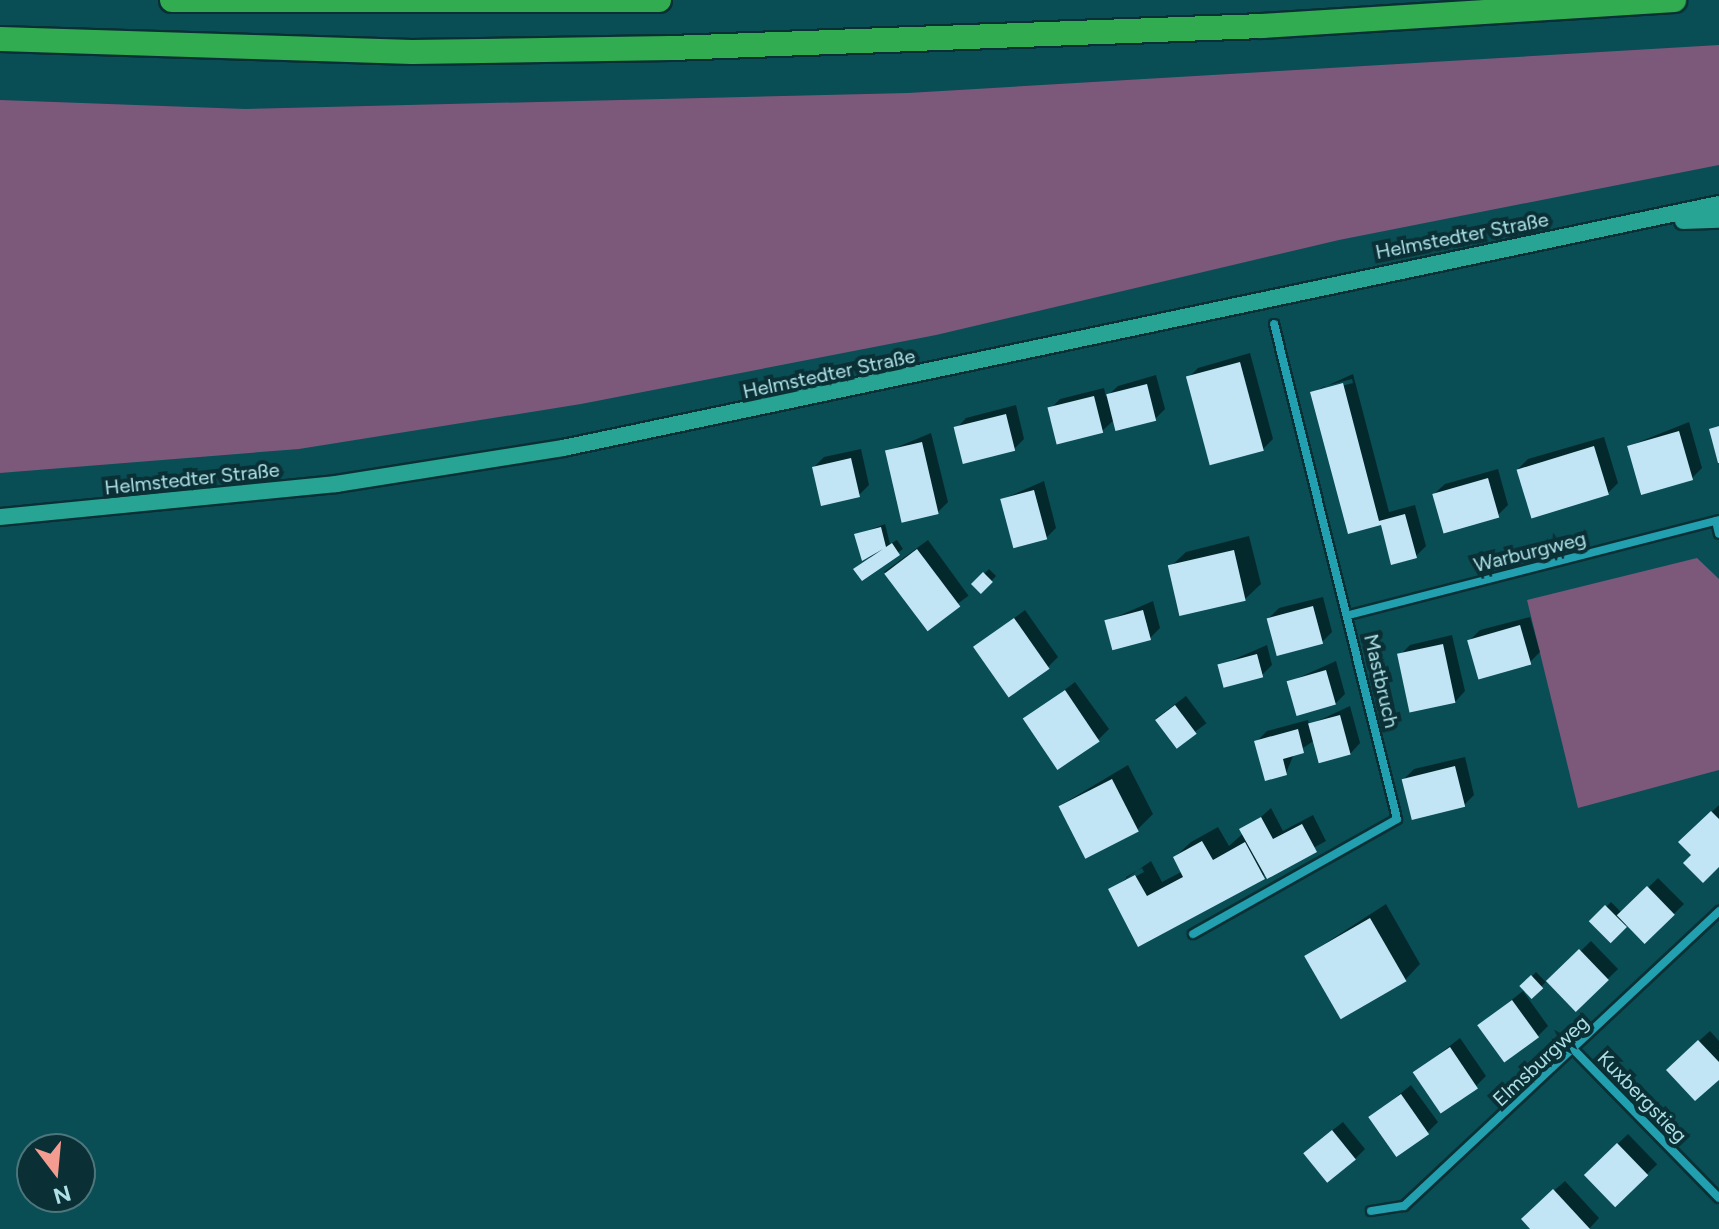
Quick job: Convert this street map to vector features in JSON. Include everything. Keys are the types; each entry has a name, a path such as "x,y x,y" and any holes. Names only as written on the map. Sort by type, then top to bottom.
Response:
{"highway":[{"path":"172,0 659,0"},
{"path":"0,39 380,51 671,48 1262,26 1674,0"}],"street":[{"name":"Helmstedter Straße","path":"0,517 336,484 563,448 1344,279 1657,221 1719,204"},
{"name":"Helmstedter Straße","path":"1657,221 1719,220"},
{"name":"Mastbruch","path":"1193,934 1397,819 1349,615 1274,324"},
{"name":"Warburgweg","path":"1349,615 1717,520"},
{"path":"1717,520 1719,534"},
{"name":"Elmsburgweg","path":"1371,1211 1404,1206 1576,1052 1719,911"},
{"name":"Kuxbergstieg","path":"1576,1052 1719,1198"}],"shaded area":[{"path":"1719,45 1719,165 1339,240 936,335 581,404 299,449 0,473 0,100 245,109 908,93"},
{"path":"1697,558 1719,579 1719,770 1578,808 1527,600"}],"building":[{"path":"1240,362 1264,451 1210,465 1186,376"},
{"path":"1343,383 1379,521 1405,514 1417,558 1391,565 1381,525 1348,534 1310,392"},
{"path":"1147,384 1156,421 1115,431 1106,394"},
{"path":"1094,396 1103,433 1057,444 1047,408"},
{"path":"1006,414 1015,451 963,464 954,427"},
{"path":"1719,426 1719,463 1718,463 1709,429"},
{"path":"1679,431 1693,480 1641,495 1627,446"},
{"path":"922,442 939,514 902,523 885,451"},
{"path":"1594,446 1609,495 1531,518 1517,470"},
{"path":"851,458 860,497 821,506 812,467"},
{"path":"1488,478 1499,517 1444,533 1432,494"},
{"path":"1034,490 1047,539 1013,548 1000,499"},
{"path":"881,527 886,547 892,543 900,555 862,581 853,569 883,549 862,561 854,534"},
{"path":"917,549 960,607 928,631 884,574"},
{"path":"1234,550 1246,601 1179,616 1168,565"},
{"path":"983,572 993,582 981,594 971,584"},
{"path":"1313,606 1323,644 1277,656 1267,618"},
{"path":"1143,610 1151,640 1112,650 1104,620"},
{"path":"1014,618 1050,669 1009,697 973,647"},
{"path":"1520,625 1531,664 1478,680 1467,640"},
{"path":"1443,644 1455,703 1410,712 1397,654"},
{"path":"1257,654 1263,677 1224,688 1217,665"},
{"path":"1326,670 1336,705 1297,716 1287,681"},
{"path":"1065,690 1100,741 1057,770 1023,719"},
{"path":"1175,705 1197,734 1177,749 1155,720"},
{"path":"1340,715 1351,755 1319,763 1308,724"},
{"path":"1298,729 1304,753 1283,759 1287,775 1265,781 1254,741"},
{"path":"1455,766 1465,807 1412,820 1402,779"},
{"path":"1112,779 1139,832 1085,859 1059,806"},
{"path":"1711,811 1719,819 1719,867 1703,883 1683,863 1691,855 1678,842"},
{"path":"1261,817 1273,839 1302,824 1317,852 1267,879 1239,829"},
{"path":"1202,841 1213,860 1245,842 1265,879 1138,947 1108,889 1135,875 1147,896 1183,877 1173,857"},
{"path":"1647,886 1675,915 1645,944 1617,915"},
{"path":"1605,905 1627,927 1611,943 1589,921"},
{"path":"1370,918 1406,981 1341,1019 1304,956"},
{"path":"1579,949 1609,980 1576,1012 1546,981"},
{"path":"1531,975 1543,988 1532,999 1519,986"},
{"path":"1512,1000 1539,1037 1504,1062 1477,1025"},
{"path":"1698,1040 1719,1062 1719,1080 1695,1101 1666,1070"},
{"path":"1450,1047 1478,1088 1441,1114 1413,1072"},
{"path":"1401,1094 1429,1134 1396,1157 1368,1117"},
{"path":"1332,1130 1356,1160 1327,1183 1303,1153"},
{"path":"1617,1143 1648,1175 1615,1207 1584,1175"},
{"path":"1553,1189 1590,1229 1530,1229 1521,1219"}]}
